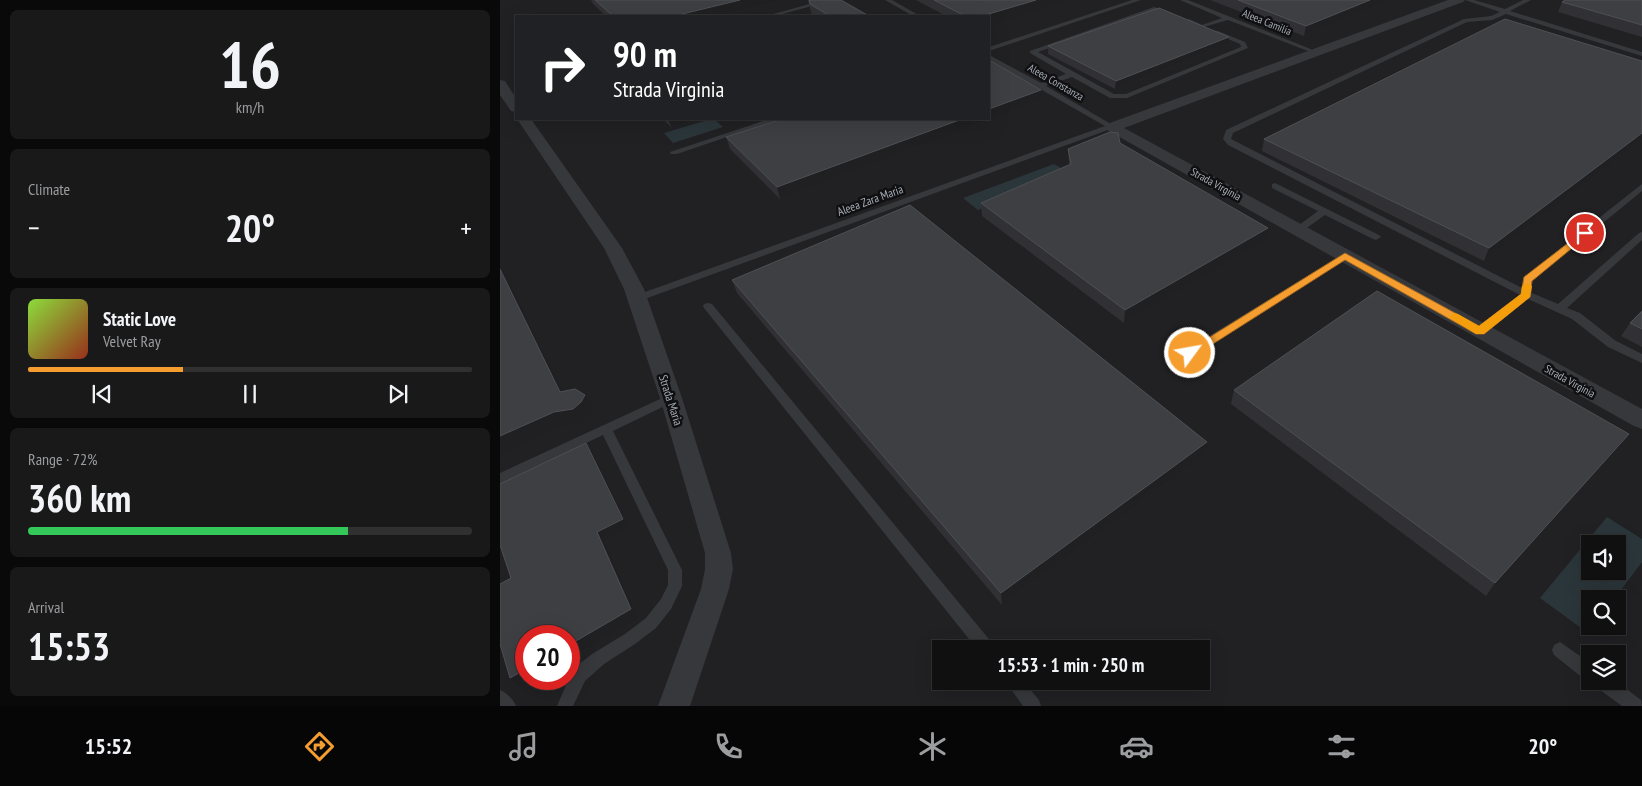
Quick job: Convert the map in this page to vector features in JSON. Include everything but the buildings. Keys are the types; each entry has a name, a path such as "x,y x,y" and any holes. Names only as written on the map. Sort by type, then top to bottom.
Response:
{"street":[{"path":"1112,127 1458,0"},
{"path":"500,84 515,106"},
{"name":"Strada Maria","path":"525,120 613,248 638,298 671,398 718,553 719,569 715,589 674,706"},
{"name":"Strada Virginia","path":"1112,127 1642,420"}],"lane":[{"path":"774,15 831,0"},
{"path":"888,0 915,15"},
{"path":"990,49 1138,0"},
{"name":"Aleea Camilia","path":"1183,0 1315,52"},
{"path":"1468,0 1642,54"},
{"path":"1528,0 1492,18 1466,20 1229,132 1227,139 1231,143 1527,295 1561,308 1586,322 1612,344 1642,360"},
{"path":"1154,9 1161,10 1202,27 1243,43 1245,48 1127,96 1113,96 1032,53 1032,51 1154,9"},
{"path":"1202,27 1227,18"},
{"name":"Aleea Constanza","path":"990,58 1112,127"},
{"path":"1040,86 1072,74"},
{"path":"674,152 773,120"},
{"name":"Aleea Zara Maria","path":"638,298 1101,129 1112,127"},
{"path":"1275,186 1376,237"},
{"path":"1527,295 1527,280 1642,187"},
{"path":"1298,230 1325,212"},
{"path":"1561,308 1642,235"},
{"path":"1190,353 1345,256"},
{"path":"1480,331 1527,295"},
{"path":"708,306 979,640"},
{"path":"500,479 671,398"},
{"path":"565,706 579,675 598,659 630,640 651,623 666,604 675,586 675,570 606,428"},
{"path":"1560,650 1581,666"},
{"path":"1020,690 1033,706"},
{"path":"1614,690 1635,706"},
{"path":"500,698 504,705 508,706"}],"shaded area":[{"path":"500,0 1642,0 1642,706 500,706"},
{"path":"708,120 715,120 723,127 673,143 664,133"},
{"path":"1054,164 1068,172 978,210 963,198"},
{"path":"1607,517 1642,539 1642,562 1621,590 1581,590 1581,628 1540,598 1581,548 1581,580 1626,580 1626,535 1592,535"}],"slow traffic":[{"path":"1454,317 1480,331 1527,295 1527,286"}],"route":[{"path":"1190,353 1345,256 1480,331 1527,295 1527,280 1585,233"}]}
